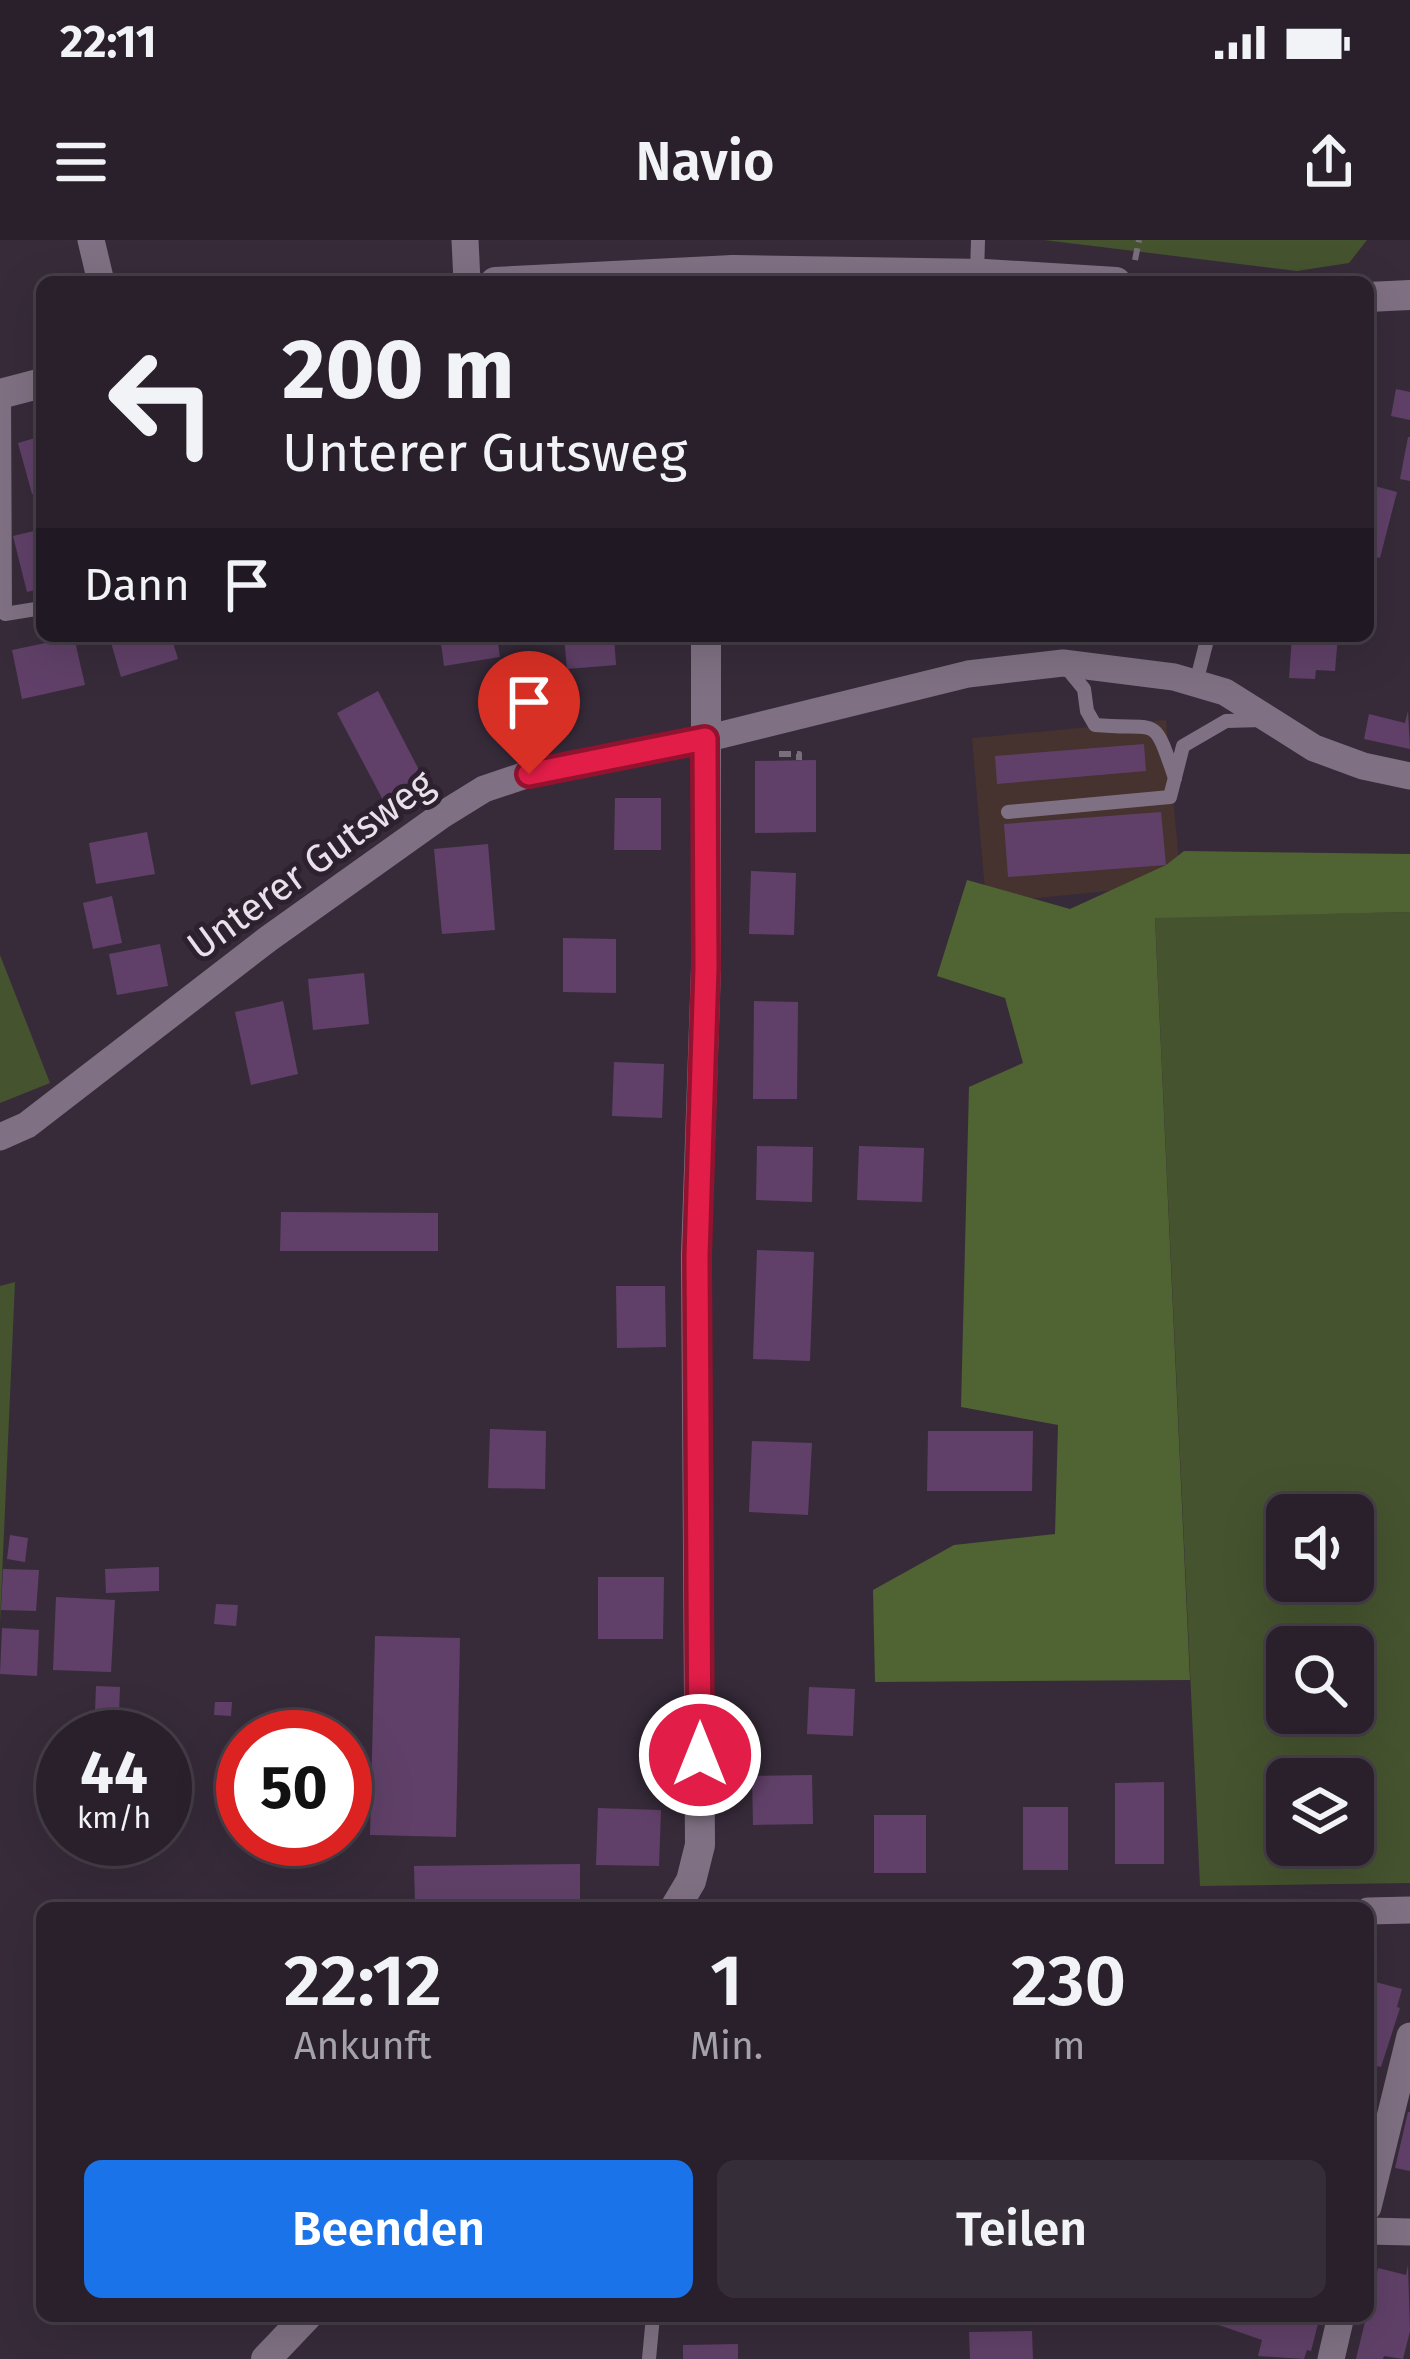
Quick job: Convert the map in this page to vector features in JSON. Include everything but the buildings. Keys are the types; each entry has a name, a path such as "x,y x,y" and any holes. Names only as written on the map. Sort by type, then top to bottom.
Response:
{"main road":[{"path":"732,276 1012,276"},
{"path":"1374,297 1410,295"},
{"path":"2,394 36,385"},
{"path":"683,1902 700,1844 697,1256 706,968 706,642"},
{"path":"266,2359 301,2322"}],"street":[{"path":"91,240 99,276"},
{"path":"465,240 467,276"},
{"name":"Unterer Gutsweg","path":"0,1137 27,1125 268,939 442,814 484,789 529,774 705,739 968,674 1063,663 1196,683 1225,692 1314,748 1410,776"},
{"path":"1374,1911 1410,1910"},
{"path":"1374,2183 1410,2036"},
{"path":"1374,2231 1410,2232"},
{"path":"1331,2359 1340,2322"}],"lane":[{"path":"977,274 978,240"},
{"path":"2,394 5,614 36,609"},
{"path":"1196,683 1207,642"},
{"path":"1063,663 1084,689 1087,712 1095,725 1155,730 1166,744 1174,778"},
{"path":"1007,812 1169,797 1183,746 1226,721 1267,720"},
{"path":"649,2359 652,2322"}],"shaded area":[{"path":"1166,720 1181,884 986,903 972,738"}],"green space":[{"path":"1044,240 1367,240 1349,263 1297,271"},
{"path":"1184,851 1410,854 1410,912 1155,918 1190,1680 875,1682 873,1590 954,1545 1055,1534 1058,1425 961,1407 969,1087 1023,1063 1005,998 937,976 967,880 1070,909 1166,865"},
{"path":"1410,912 1410,1883 1200,1886 1155,917"},
{"path":"0,955 50,1083 0,1103"},
{"path":"15,1282 0,1623 0,1286"}],"route":[{"path":"529,774 705,739 706,968 697,1256 700,1755"}]}
